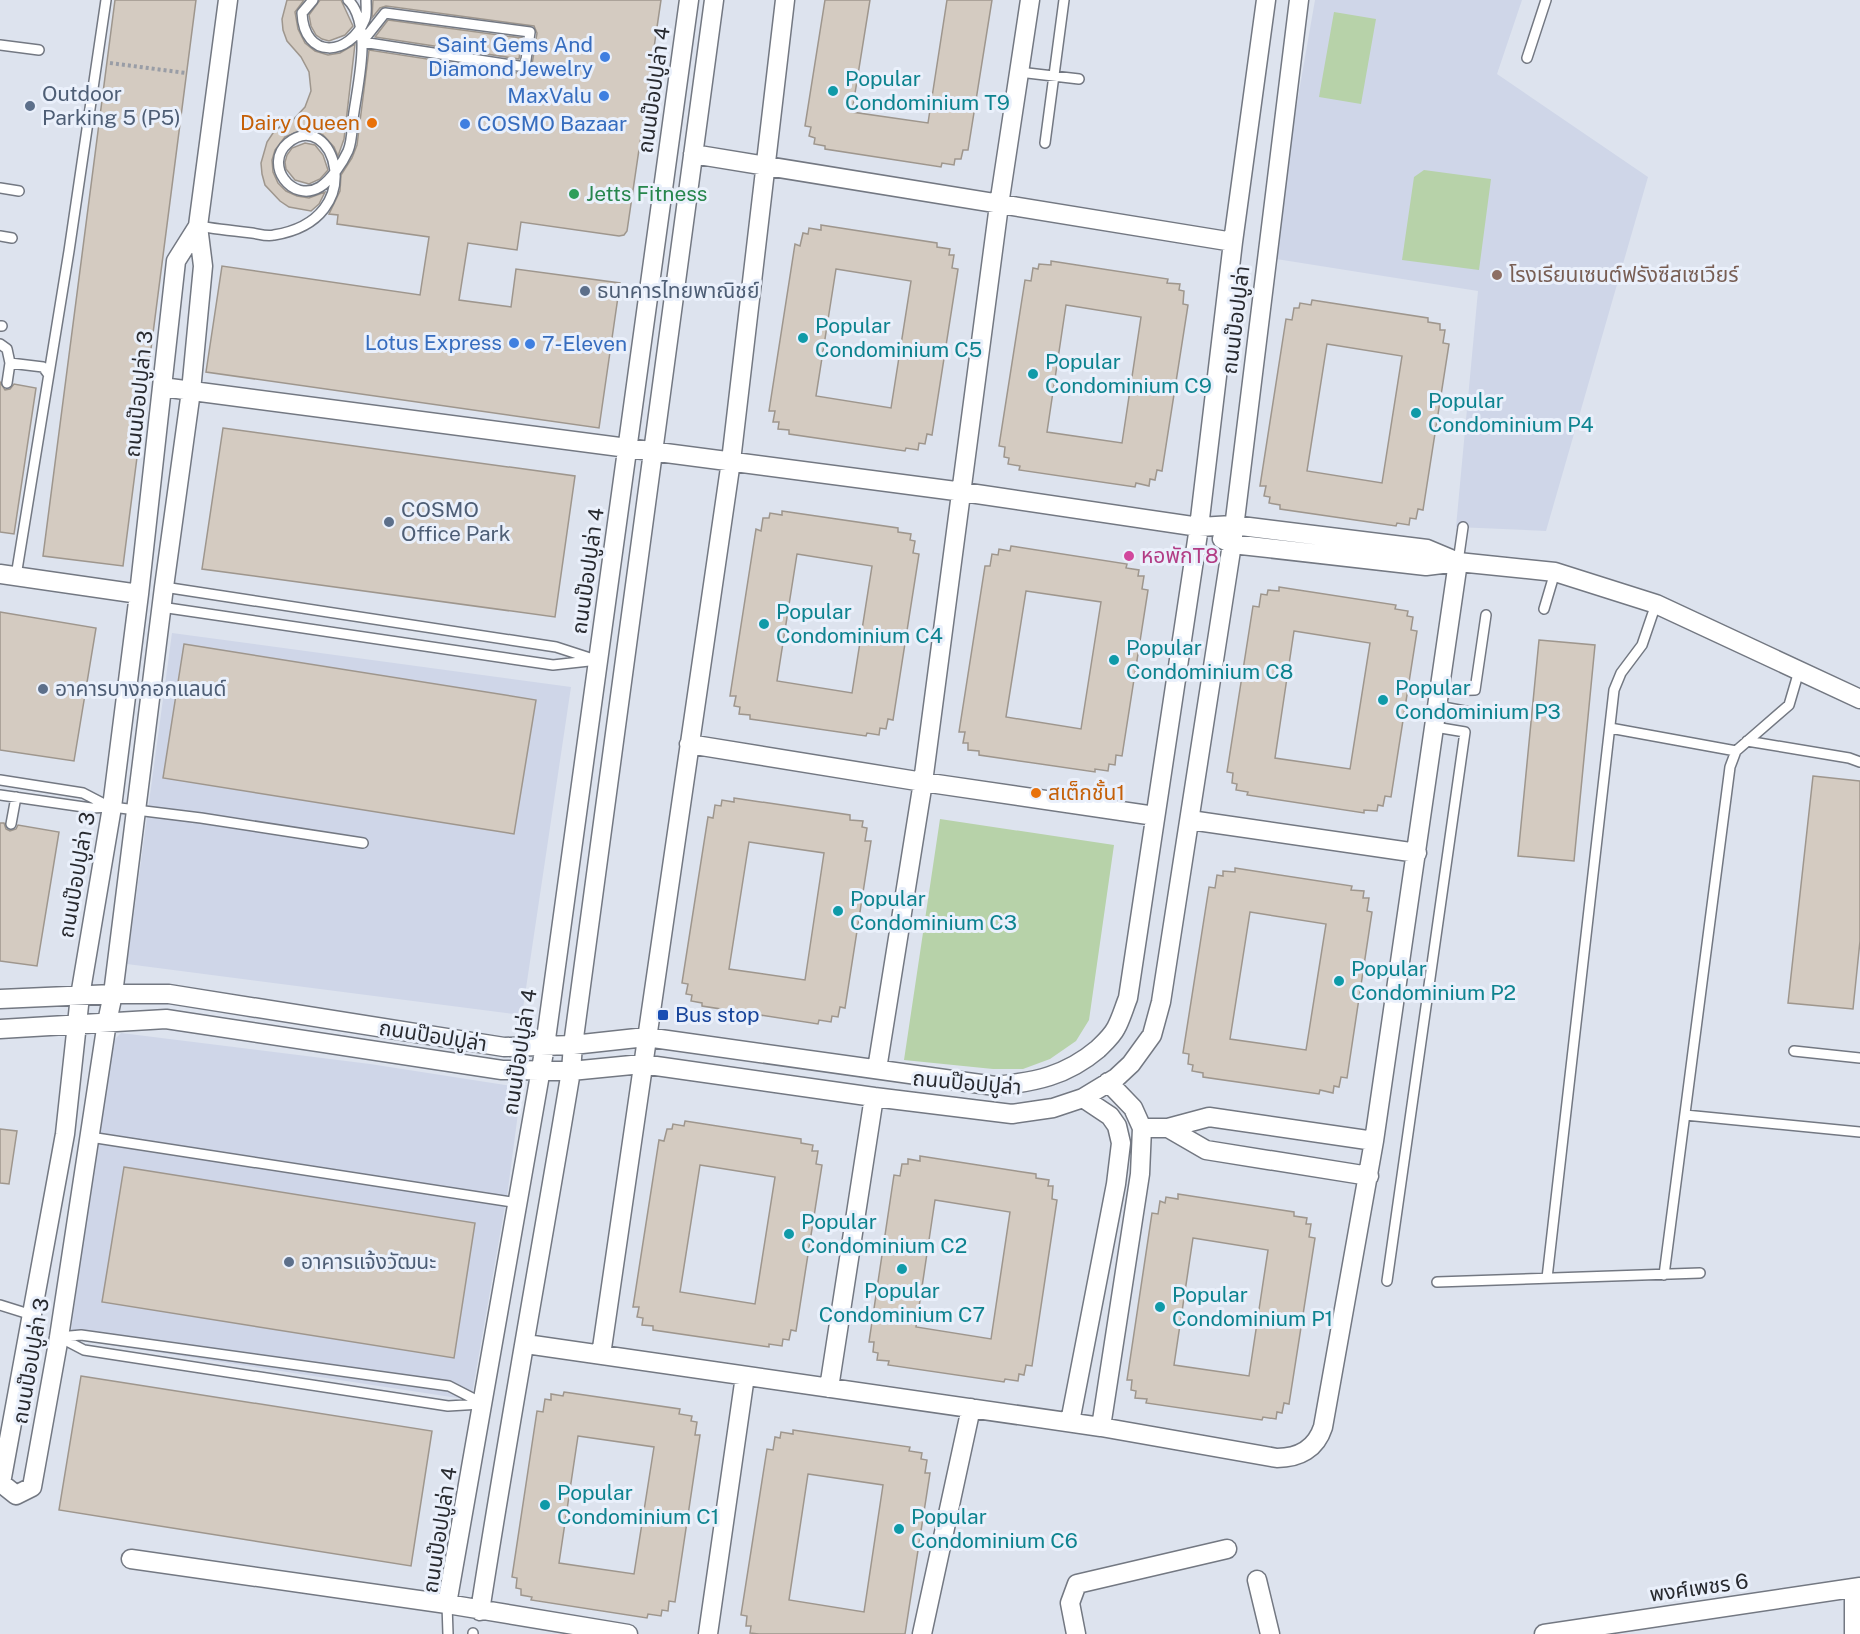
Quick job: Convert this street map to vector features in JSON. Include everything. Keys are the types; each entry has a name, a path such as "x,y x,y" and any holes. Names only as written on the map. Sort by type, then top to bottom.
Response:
{"street":[{"name":"ถนนป๊อปปูล่า 3","path":"198,226 176,261 139,594 112,807 80,996 65,1134 1,1483 16,1495 32,1487 59,1337 113,994 161,607 191,391 203,266 198,226 228,0"},
{"name":"ถนนป๊อปปูล่า 4","path":"628,1634 447,1604 484,1404 545,1046 689,0"},
{"path":"480,1611 512,1408 526,1344 571,1071 714,0"},
{"path":"601,1355 731,461 785,0"},
{"path":"877,1069 923,782 999,205 1030,0"},
{"name":"ถนนป๊อปปูล่า","path":"0,999 169,994 504,1047 573,1045 646,1037 995,1086 1026,1083 1073,1068 1102,1045 1116,1030 1128,998 1199,528 1233,242 1266,0"},
{"name":"ถนนป๊อปปูล่า","path":"0,1029 166,1018 502,1070 571,1071 642,1064 1012,1114 1053,1108 1083,1098 1108,1083 1131,1064 1152,1035 1161,1002 1232,544 1299,0"},
{"path":"693,154 1233,242"},
{"path":"162,387 963,492 1199,528 1233,525 1427,549 1458,562"},
{"path":"1199,528 1232,544 1426,566 1458,562 1556,573 1656,604 1860,699"},
{"path":"526,1344 1070,1422 1277,1458 1300,1454 1313,1446 1323,1427 1369,1176 1458,562"},
{"path":"8,575 139,594"},
{"path":"598,660 624,664"},
{"path":"689,744 923,782 1155,816"},
{"path":"1190,820 1417,853"},
{"path":"1101,1427 1140,1174 1142,1128 1133,1108 1108,1083"},
{"path":"829,1388 874,1097"},
{"path":"1070,1422 1116,1184 1121,1143 1117,1126 1110,1116 1083,1098"},
{"path":"1142,1128 1168,1128 1209,1117 1374,1141"},
{"path":"1168,1128 1206,1150 1369,1176"},
{"path":"65,1134 90,1137"},
{"path":"32,1315 59,1337"},
{"path":"708,1634 745,1376"},
{"path":"484,1404 512,1408"},
{"path":"922,1634 971,1408"},
{"path":"1076,1634 1070,1603 1077,1584 1227,1550"},
{"path":"131,1559 447,1604"},
{"path":"1257,1580 1270,1634"},
{"path":"1854,1634 1857,1588"},
{"name":"พงศ์เพชร 6","path":"1544,1634 1857,1588"}],"lane":[{"path":"8,575 48,374 71,240 106,0"},
{"path":"312,0 302,13 305,32 317,45 333,48 349,41 365,18 366,0"},
{"path":"198,226 273,236 304,227 323,213 335,191 334,181 334,171 333,160 326,145 311,136 303,136 287,143 279,158 280,175 292,187 300,190 317,189 330,177 336,168 349,149 362,42 355,10 348,0"},
{"path":"1045,143 1064,0"},
{"path":"1527,58 1546,0"},
{"path":"385,13 530,32 525,67 362,42 385,13"},
{"path":"0,45 39,50"},
{"path":"1019,72 1078,79"},
{"path":"0,188 19,191"},
{"path":"0,236 12,238"},
{"path":"0,344 7,349 10,363 7,383"},
{"path":"10,363 43,367 48,374"},
{"path":"1458,562 1463,527"},
{"path":"1544,609 1556,573"},
{"path":"164,587 556,647 598,660"},
{"path":"1547,1278 1614,690 1621,674 1642,645 1656,604"},
{"path":"161,607 553,665 598,660"},
{"path":"1439,699 1475,690 1486,615"},
{"path":"1664,1275 1730,767 1736,751 1790,705 1799,671"},
{"path":"1439,699 1475,713"},
{"path":"1387,1281 1465,732 1435,727"},
{"path":"1610,728 1736,751"},
{"path":"1747,741 1849,758 1860,762"},
{"path":"0,780 83,793 112,807"},
{"path":"0,795 91,808 112,807 201,818 363,843"},
{"path":"11,824 16,797"},
{"path":"1794,1051 1860,1058"},
{"path":"1685,1115 1860,1132"},
{"path":"90,1137 518,1203"},
{"path":"1437,1282 1700,1273"},
{"path":"0,1305 32,1315"},
{"path":"59,1337 81,1335 449,1386 484,1404"},
{"path":"59,1337 84,1350 448,1406 484,1404"},
{"path":"447,1604 448,1634"}],"path":[{"path":"107,62 186,73"}],"shaded area":[{"name":"โรงเรียนเซนต์ฟรังซีสเซเวียร์","path":"1315,0 1522,0 1497,74 1648,177 1546,531 1456,527 1478,291 1270,258"},
{"path":"172,633 571,687 522,1015 127,964"},
{"path":"121,1033 370,1064 511,1086 520,1098 508,1189 471,1400 70,1339 111,1043"}],"green space":[{"path":"1334,12 1376,19 1361,104 1319,97"},
{"path":"1424,170 1491,179 1479,270 1402,260 1414,177"},
{"path":"940,819 1114,845 1089,1020 1076,1041 1050,1059 1023,1069 993,1069 904,1060"}],"building":[{"path":"115,0 196,0 123,566 43,556"},
{"path":"287,0 304,0 295,12 298,29 305,43 315,51 328,55 340,53 355,44 344,139 338,156 334,147 323,135 306,129 285,137 275,150 272,160 273,172 278,183 286,191 309,198 325,192 319,204 311,211 289,207 280,201 265,185 262,174 261,163 267,142 273,133 292,121 305,107 311,91 309,72 301,57 287,41 283,30 282,19"},
{"path":"320,0 341,0 353,26 345,35 329,41 316,35 309,15"},
{"path":"373,0 661,0 627,231 624,235 619,236 521,222 517,250 468,243 459,300 511,307 516,269 620,283 599,428 206,372 222,266 420,295 429,237 337,224 338,215 329,214 340,191 341,175 357,145 369,50 524,74 531,71 537,33 534,26 386,6 380,8 372,18"},
{"name":"Popular Condominium T9","path":"825,0 870,0 852,112 928,123 947,0 992,0 968,150 963,150 961,159 955,159 954,165 942,163 941,167 825,149 825,146 814,144 815,138 809,136 811,127 805,126"},
{"path":"388,20 522,38 519,59 375,37"},
{"path":"305,143 315,145 323,155 328,170 320,179 309,184 295,180 286,169 285,162 292,148"},
{"name":"Popular Condominium C5","path":"821,225 937,243 937,247 950,249 949,255 954,255 952,268 958,269 932,435 927,434 925,444 919,443 918,450 906,448 905,451 789,434 789,430 778,429 779,422 773,422 775,411 769,411 795,244 800,246 803,233 808,234 809,228 821,230","holes":["836,269 911,281 891,408 816,396"]},
{"name":"Popular Condominium C9","path":"1051,261 1168,279 1167,283 1180,284 1179,290 1184,291 1183,304 1188,305 1162,471 1157,470 1155,480 1150,479 1149,486 1136,483 1135,487 1019,470 1020,466 1008,464 1009,458 1004,457 1005,447 999,446 1025,280 1031,281 1033,268 1038,269 1039,264 1051,265","holes":["1066,305 1141,317 1122,443 1047,432"]},
{"name":"Popular Condominium P4","path":"1312,300 1428,318 1428,322 1440,324 1440,330 1445,330 1443,343 1449,344 1423,510 1418,509 1416,519 1410,518 1409,525 1397,523 1396,526 1280,509 1280,505 1269,503 1270,497 1264,496 1266,486 1260,486 1286,319 1292,320 1294,308 1299,308 1300,303 1311,305","holes":["1327,344 1402,356 1382,483 1307,471"]},
{"path":"0,382 5,390 10,389 14,384 36,388 14,534 0,532"},
{"name":"COSMO Office Park","path":"223,428 575,476 555,617 202,569"},
{"name":"Popular Condominium C4","path":"782,511 898,528 898,532 911,534 910,540 915,541 913,553 919,554 893,720 888,719 886,729 880,728 879,735 867,733 866,736 750,719 750,715 739,714 740,707 734,706 736,696 730,696 756,529 761,531 763,518 769,518 770,513 782,515","holes":["797,554 872,566 852,693 777,681"]},
{"name":"Popular Condominium C8","path":"1011,546 1127,564 1126,568 1139,570 1138,576 1144,576 1142,589 1148,590 1122,756 1116,755 1115,765 1109,764 1108,771 1095,769 1095,772 979,755 979,751 968,750 968,743 963,743 965,732 959,732 985,566 990,566 992,554 998,555 999,549 1010,551","holes":["1026,591 1101,602 1081,729 1006,717"]},
{"name":"Popular Condominium P3","path":"1279,587 1396,605 1395,609 1408,611 1407,616 1413,617 1411,630 1417,631 1391,797 1385,796 1383,806 1378,805 1377,811 1364,810 1364,813 1247,795 1248,792 1236,790 1237,784 1232,783 1233,773 1227,772 1253,606 1259,607 1261,594 1267,595 1268,590 1279,591","holes":["1294,631 1370,643 1350,769 1275,758"]},
{"name":"อาคารบางกอกแลนด์","path":"0,612 96,628 74,761 0,750"},
{"path":"1539,640 1595,645 1574,861 1518,856"},
{"path":"184,644 536,700 514,834 163,778"},
{"path":"1813,776 1860,781 1860,941 1853,1009 1788,1003"},
{"name":"Popular Condominium C3","path":"734,798 850,815 850,820 863,821 862,827 867,828 865,841 871,841 845,1008 840,1007 838,1017 832,1016 831,1022 819,1020 818,1024 702,1006 702,1003 691,1001 692,995 686,994 688,984 682,983 708,817 713,818 715,805 721,806 722,800 734,802","holes":["749,842 824,853 805,980 729,969"]},
{"path":"0,823 4,823 6,829 10,831 16,829 18,825 59,832 37,966 0,961"},
{"name":"Popular Condominium P2","path":"1235,868 1352,886 1351,890 1364,891 1363,898 1369,898 1367,911 1372,912 1347,1078 1341,1077 1339,1087 1334,1086 1333,1093 1320,1090 1319,1094 1203,1077 1203,1073 1192,1071 1193,1065 1188,1064 1189,1054 1183,1053 1209,887 1215,888 1217,875 1223,876 1223,871 1235,872","holes":["1250,912 1326,924 1306,1050 1230,1039"]},
{"name":"Popular Condominium C2","path":"685,1121 801,1139 801,1143 813,1145 812,1151 818,1151 816,1164 822,1165 796,1331 791,1330 789,1340 783,1339 782,1346 769,1344 769,1347 653,1330 653,1326 642,1325 643,1318 637,1317 639,1307 633,1307 659,1140 664,1141 667,1129 672,1129 673,1124 684,1126","holes":["700,1165 775,1177 755,1304 680,1292"]},
{"path":"0,1129 17,1131 9,1184 0,1183"},
{"name":"Popular Condominium C7","path":"920,1156 1036,1174 1036,1178 1049,1180 1048,1186 1053,1186 1052,1199 1057,1200 1032,1366 1026,1365 1024,1375 1019,1374 1018,1381 1005,1379 1004,1382 888,1365 889,1361 877,1360 878,1353 873,1352 874,1342 869,1342 894,1175 900,1176 902,1164 908,1164 908,1159 920,1161","holes":["935,1200 1010,1212 991,1339 916,1327"]},
{"name":"อาคารแจ้งวัฒนะ","path":"124,1167 475,1223 454,1358 102,1302"},
{"name":"Popular Condominium P1","path":"1178,1194 1294,1212 1294,1216 1307,1218 1306,1224 1311,1224 1309,1237 1315,1238 1289,1404 1284,1403 1282,1413 1277,1412 1276,1419 1263,1417 1262,1420 1146,1403 1147,1399 1135,1398 1136,1391 1131,1390 1132,1380 1127,1380 1152,1213 1158,1214 1160,1201 1165,1203 1166,1197 1178,1199","holes":["1193,1238 1268,1250 1249,1376 1174,1365"]},
{"path":"81,1376 432,1431 411,1566 59,1510"},
{"name":"Popular Condominium C1","path":"564,1392 680,1409 679,1414 692,1416 691,1421 697,1422 695,1435 700,1435 675,1602 669,1601 668,1611 662,1610 661,1616 648,1614 647,1618 531,1600 532,1597 521,1595 521,1589 516,1588 517,1578 512,1577 537,1411 543,1412 545,1399 551,1400 551,1394 563,1396","holes":["578,1436 654,1447 634,1574 559,1563"]},
{"name":"Popular Condominium C6","path":"793,1430 910,1447 909,1451 922,1453 921,1459 927,1460 925,1473 930,1473 905,1634 759,1634 750,1633 751,1626 746,1626 747,1616 741,1615 767,1449 773,1450 775,1437 780,1438 781,1432 793,1434","holes":["808,1474 883,1485 864,1612 789,1600"]}],"place":[{"name":"Saint Gems And Diamond Jewelry","path":"605,57"},
{"name":"Popular Condominium T9","path":"833,91"},
{"name":"MaxValu","path":"604,96"},
{"name":"Outdoor Parking 5 (P5)","path":"30,106"},
{"name":"Dairy Queen","path":"372,123"},
{"name":"COSMO Bazaar","path":"465,124"},
{"name":"Jetts Fitness","path":"574,194"},
{"name":"โรงเรียนเซนต์ฟรังซีสเซเวียร์","path":"1497,275"},
{"name":"ธนาคารไทยพาณิชย์","path":"585,291"},
{"name":"Popular Condominium C5","path":"803,338"},
{"name":"Lotus Express","path":"514,343"},
{"name":"7-Eleven","path":"530,344"},
{"name":"Popular Condominium C9","path":"1033,374"},
{"name":"Popular Condominium P4","path":"1416,413"},
{"name":"COSMO Office Park","path":"389,522"},
{"name":"หอพักT8","path":"1129,556"},
{"name":"Popular Condominium C4","path":"764,624"},
{"name":"Popular Condominium C8","path":"1114,660"},
{"name":"อาคารบางกอกแลนด์","path":"43,689"},
{"name":"Popular Condominium P3","path":"1383,700"},
{"name":"สเต็กชั้น1","path":"1036,793"},
{"name":"Popular Condominium C3","path":"838,911"},
{"name":"Popular Condominium P2","path":"1339,981"},
{"name":"Bus stop","path":"663,1015"},
{"name":"Popular Condominium C2","path":"789,1234"},
{"name":"อาคารแจ้งวัฒนะ","path":"289,1262"},
{"name":"Popular Condominium C7","path":"902,1269"},
{"name":"Popular Condominium P1","path":"1160,1307"},
{"name":"Popular Condominium C1","path":"545,1505"},
{"name":"Popular Condominium C6","path":"899,1529"}]}
